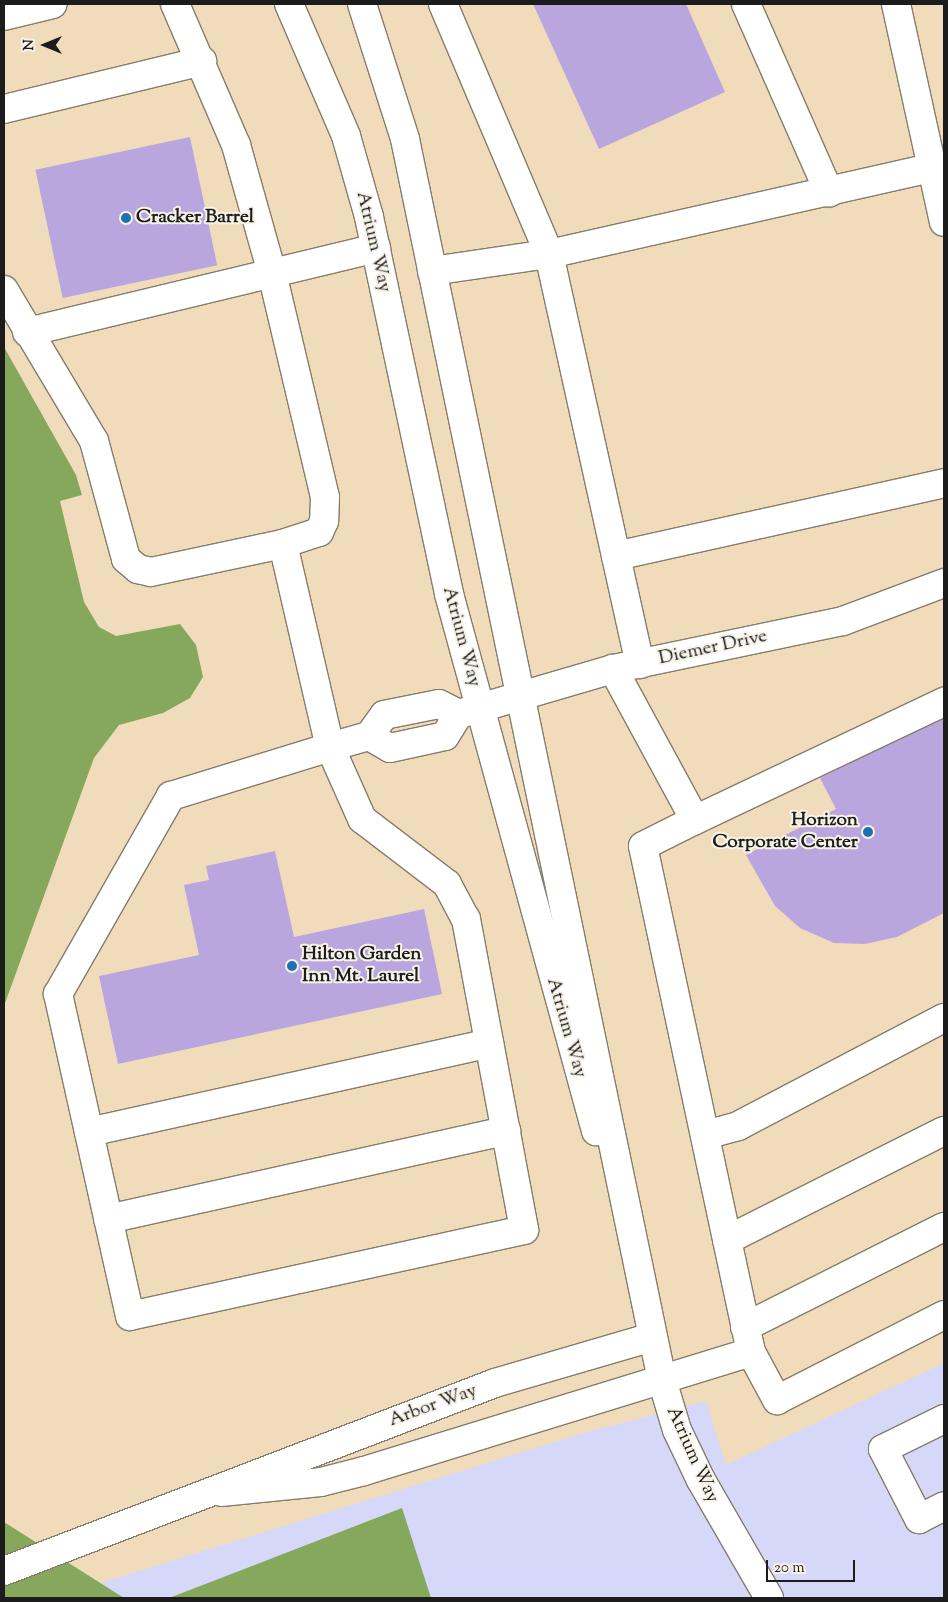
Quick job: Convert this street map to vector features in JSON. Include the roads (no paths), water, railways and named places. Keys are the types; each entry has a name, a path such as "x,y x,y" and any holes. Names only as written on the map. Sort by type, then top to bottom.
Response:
{"street":[{"path":"4,16 53,4"},
{"path":"4,290 27,332 94,441 119,544 138,569 165,570 283,544 319,532 324,521 325,498 272,273 236,145 202,62 175,4"},
{"name":"Atrium Way","path":"289,4 346,136 376,248 449,594 469,711 638,1271"},
{"name":"Atrium Way","path":"362,4 405,139 523,696 638,1271 662,1380 677,1430 701,1480 769,1598"},
{"path":"443,4 549,254 640,664"},
{"path":"746,4 829,192"},
{"path":"896,4 944,222"},
{"path":"4,110 202,62"},
{"path":"432,272 549,254 932,168"},
{"path":"27,332 376,248"},
{"path":"616,556 944,483"},
{"path":"283,544 330,747 362,819 447,884 466,919 524,1230 130,1316 58,994 171,796 330,747 369,736 390,748 445,736 469,711"},
{"name":"Diemer Drive","path":"469,711 613,669 843,621 944,583"},
{"path":"613,669 695,820"},
{"path":"944,702 644,846 748,1339 777,1400 944,1315"},
{"path":"705,1135 738,1126 944,1018"},
{"path":"89,1132 489,1043"},
{"path":"108,1219 506,1131"},
{"path":"727,1240 944,1131"},
{"name":"Arbor Way","path":"220,1492 321,1482 662,1380 748,1339 944,1227"},
{"name":"Arbor Way","path":"4,1571 220,1492 324,1446 495,1383 652,1338"},
{"path":"944,1419 883,1449 919,1518 944,1506"}],"place":[{"name":"Cracker Barrel","path":"126,218"},
{"name":"Horizon Corporate Center","path":"868,832"},
{"name":"Hilton Garden Inn Mt. Laurel","path":"292,966"}]}
